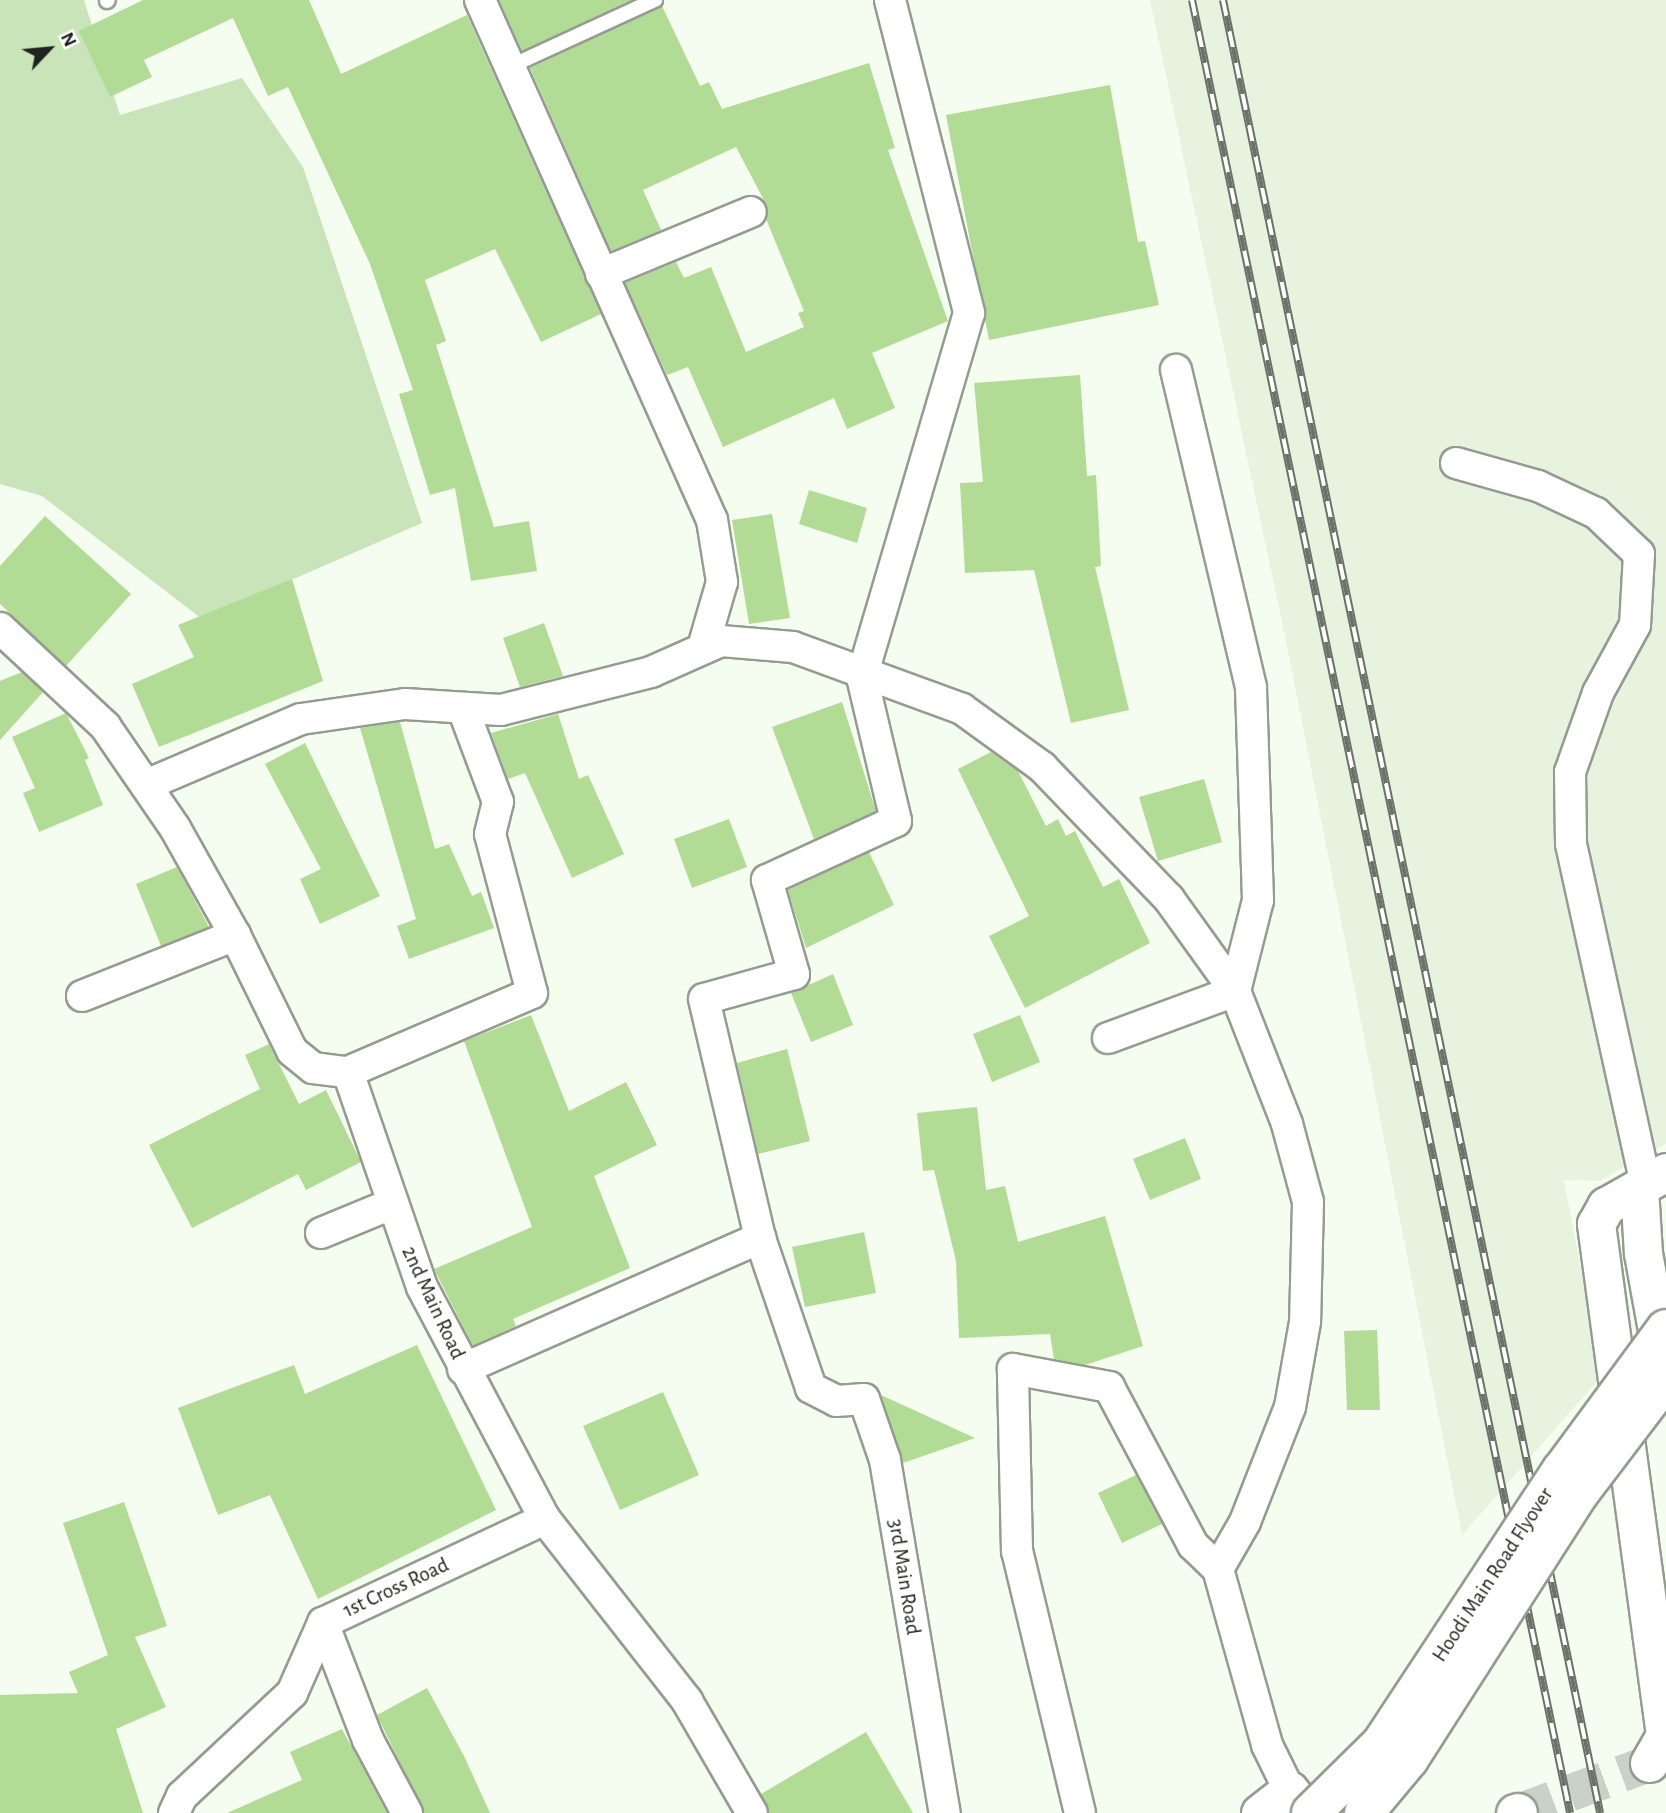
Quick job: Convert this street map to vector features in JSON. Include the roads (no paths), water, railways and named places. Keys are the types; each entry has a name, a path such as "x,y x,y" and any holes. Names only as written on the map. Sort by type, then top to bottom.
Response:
{"main road":[{"name":"Hoodi Main Road Flyover","path":"1303,1805 1381,1744 1562,1470 1666,1329"},
{"name":"Hoodi Main Road Flyover","path":"1364,1813 1409,1759 1580,1492 1666,1381"}],"street":[{"path":"480,0 712,520 722,582 704,644"},
{"path":"463,1369 760,1238 704,999 794,974 767,880 896,821 862,677 969,313 890,0"},
{"path":"601,274 751,212"},
{"path":"1176,370 1251,687 1258,900 1235,991"},
{"path":"1456,463 1538,486 1596,513 1639,554 1634,625 1598,692 1570,772 1570,844 1651,1181 1643,1253 1666,1381"},
{"path":"0,628 105,726 146,785 235,935 292,1051 313,1068 348,1072 532,993 490,834 498,802 463,709"},
{"path":"146,785 301,719 405,704 501,710 651,671 704,644 793,647 862,677 961,709 1042,767 1169,899 1235,991 1286,1124 1308,1202 1305,1322 1281,1438 1218,1569"},
{"path":"82,996 235,935"},
{"path":"1108,1038 1235,991"},
{"name":"2nd Main Road","path":"348,1072 389,1205 463,1369 545,1519 687,1701 752,1813"},
{"path":"1649,1763 1665,1735 1604,1302 1596,1224 1606,1206 1651,1181"},
{"path":"321,1233 389,1205"},
{"name":"3rd Main Road","path":"760,1238 811,1388 836,1401 864,1399 885,1460 946,1813"},
{"path":"1080,1813 1017,1551 1013,1369 1109,1387 1193,1545 1218,1569 1267,1745 1303,1805 1260,1813"},
{"name":"1st Cross Road","path":"407,1813 368,1740 323,1623 545,1519"},
{"path":"174,1813 182,1796 292,1693 323,1623"}],"lane":[{"path":"509,67 654,0"}],"tunnel":[{"path":"1518,1812 1649,1763"}],"railway":[{"path":"1192,0 1570,1813"},
{"path":"1223,0 1600,1813"}]}
